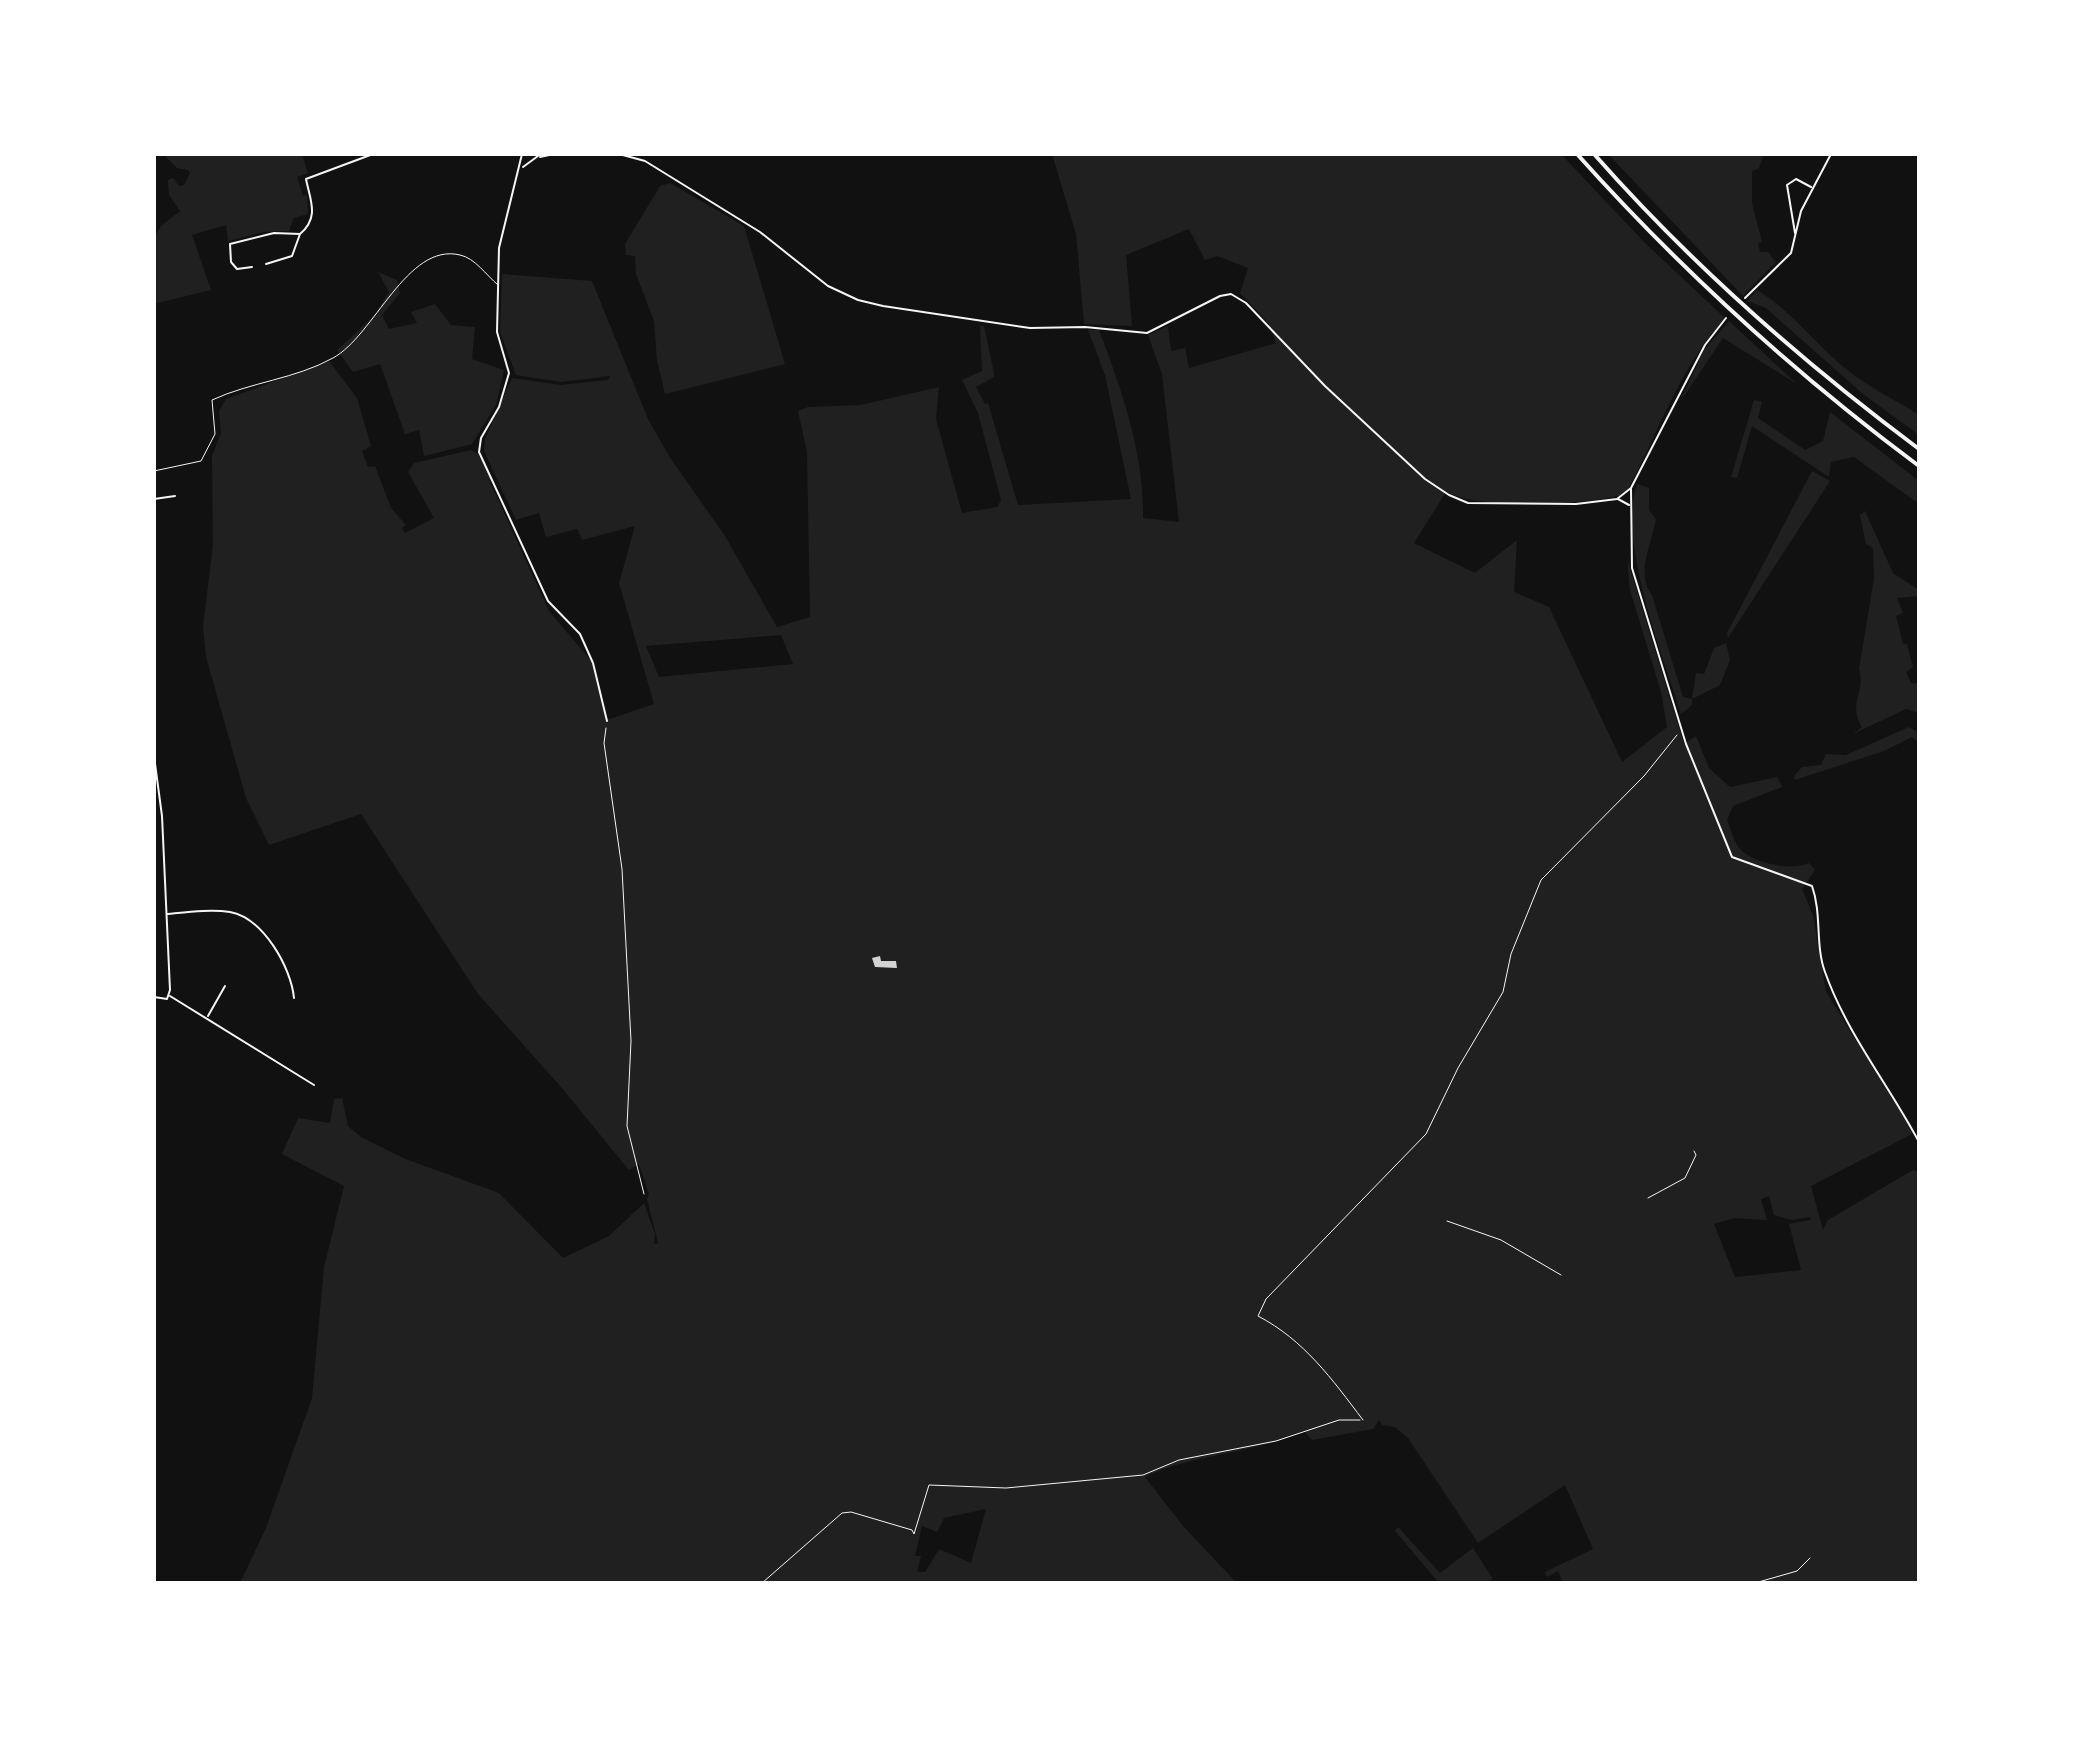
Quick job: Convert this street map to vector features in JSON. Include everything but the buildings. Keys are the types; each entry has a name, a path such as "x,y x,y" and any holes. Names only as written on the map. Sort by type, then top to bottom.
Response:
{"highway":[{"path":"1577,154 1718,301 1856,419 1919,466"},
{"path":"1594,154 1687,253 1768,329 1919,449"}],"street":[{"path":"266,264 292,256 300,234 310,223 313,210 307,177 373,154"},
{"path":"528,154 522,156 499,248 497,332 509,373 499,407 481,438 479,452 548,601 580,634 593,663 607,721"},
{"path":"521,169 537,155 554,154"},
{"path":"619,154 645,161 760,232 828,286 858,300 883,306 1030,328 1085,327 1147,333 1220,296 1231,294 1246,303 1325,386 1425,479 1449,495 1468,503 1587,503 1617,499 1625,500 1630,506"},
{"path":"1745,298 1791,253 1801,211 1831,154"},
{"path":"1795,235 1787,185 1796,179 1813,188"},
{"path":"252,267 237,269 231,262 230,244 274,233 300,234"},
{"path":"1726,318 1705,345 1631,488 1632,568 1681,730 1732,857 1812,886 1819,908 1823,968 1836,1000 1919,1142"},
{"path":"1617,499 1631,488"},
{"path":"154,499 175,496"},
{"path":"154,756 162,816 170,996"},
{"path":"167,914 227,912 254,924 276,951 290,980 294,998"},
{"path":"207,1018 225,986"},
{"path":"154,997 164,999 170,996"},
{"path":"170,996 314,1085"}],"lane":[{"path":"154,471 201,461 215,434 212,400 235,389 337,356 371,324 410,271 430,258 460,255 473,261 498,285"}],"path":[{"path":"607,721 604,743 622,869 631,1041 627,1126 644,1194"},
{"path":"762,1583 842,1513 851,1512 912,1530 914,1534 929,1485 981,1489 1033,1487 1143,1475 1179,1460 1276,1441 1316,1425 1363,1420 1312,1354 1276,1325 1258,1316 1266,1299 1426,1134 1458,1068 1503,992 1511,954 1541,880 1644,776 1681,730"},
{"path":"1648,1198 1685,1178 1696,1155 1694,1151"},
{"path":"1447,1221 1501,1240 1561,1275"},
{"path":"1755,1583 1797,1571 1810,1558"}],"shaded area":[{"path":"163,154 302,154 308,173 297,177 303,196 307,195 308,214 294,218 289,231 264,232 228,241 226,225 192,235 211,290 154,304 154,238 161,226 180,211 169,195 168,180 173,178 179,186 184,185 190,173 177,168"},
{"path":"1052,154 1561,154 1645,243 1725,318 1683,378 1628,489 1618,496 1554,504 1484,502 1446,492 1414,543 1475,573 1517,540 1514,592 1549,607 1622,762 1667,727 1661,692 1630,590 1627,559 1684,744 1696,736 1709,768 1730,787 1777,777 1782,787 1733,806 1727,820 1736,844 1748,855 1765,862 1784,866 1809,863 1815,870 1802,889 1813,915 1826,992 1914,1133 1811,1186 1823,1230 1828,1220 1913,1170 1919,1172 1919,1583 1563,1583 1558,1571 1547,1577 1545,1572 1593,1549 1565,1485 1478,1543 1408,1438 1395,1427 1382,1425 1379,1420 1373,1429 1312,1440 1304,1431 1265,1445 1184,1463 1145,1477 1183,1526 1237,1583 240,1583 266,1528 312,1398 324,1267 344,1186 282,1154 298,1118 330,1123 334,1099 342,1098 348,1126 361,1137 403,1158 499,1193 563,1258 609,1236 644,1203 655,1234 654,1244 658,1243 647,1199 649,1194 639,1164 629,1170 561,1087 478,994 361,814 269,845 246,798 206,657 203,626 213,545 212,456 221,433 219,411 226,399 329,361 357,398 371,446 362,451 368,467 375,466 391,508 406,525 402,528 405,533 434,518 408,472 414,463 471,450 478,454 492,478 489,480 549,611 593,663 607,720 654,704 619,583 635,526 582,540 577,529 546,537 539,513 516,520 484,451 485,439 512,378 561,385 608,380 610,376 561,382 516,375 500,332 502,274 592,281 648,419 669,456 725,536 777,627 810,617 807,452 798,411 808,407 861,405 939,387 936,419 962,513 997,507 1001,500 978,413 962,380 982,371 980,326 984,326 994,377 976,387 985,404 988,403 1018,505 1131,499 1105,375 1088,330 1099,330 1136,446 1143,518 1179,522 1162,374 1148,335 1168,326 1171,351 1185,348 1189,368 1276,343 1269,324 1240,293 1248,268 1217,256 1205,260 1189,229 1126,255 1132,326 1084,324 1076,234","holes":["781,635 793,664 659,677 646,646","1769,1196 1774,1215 1791,1220 1811,1217 1810,1220 1789,1224 1801,1270 1735,1277 1714,1224 1734,1218 1767,1220 1761,1199","986,1509 971,1563 939,1549 925,1572 917,1572 921,1556 915,1556 922,1526 937,1532 944,1518"]},
{"path":"1608,154 1764,154 1759,168 1752,171 1752,203 1762,242 1758,243 1760,252 1768,252 1776,262 1743,296"},
{"path":"670,183 744,226 785,364 665,394 657,361 654,321 636,274 635,256 626,255 625,244 660,186"},
{"path":"378,272 397,280 400,293 382,315 389,329 417,323 411,312 435,304 451,325 475,327 472,359 504,370 496,405 472,444 424,456 419,430 405,434 380,364 353,372 337,350 374,316 389,292"},
{"path":"1757,290 1779,306 1850,372 1919,415 1919,435 1863,394 1766,308 1747,301"},
{"path":"1729,321 1797,384 1723,338 1680,402 1704,350"},
{"path":"1754,400 1762,402 1758,418 1805,450 1823,441 1830,412 1919,481 1919,504 1854,457 1831,462 1829,477 1752,426 1737,478 1731,477"},
{"path":"1812,471 1830,481 1728,638 1727,633"},
{"path":"1637,484 1649,488 1649,510 1656,519 1646,558 1647,587 1683,697 1692,699 1692,705 1681,714 1637,567 1632,508"},
{"path":"1865,511 1893,573 1919,590 1919,596 1897,598 1903,613 1896,616 1913,667 1906,672 1911,683 1919,684 1919,713 1906,709 1853,734 1862,727 1856,705 1874,578 1873,548 1866,544 1860,515"},
{"path":"1726,643 1730,660 1720,685 1692,699 1696,673 1704,674 1714,648"},
{"path":"1909,727 1916,731 1919,743 1912,737 1884,751 1795,780 1794,776 1802,767 1821,765 1826,754 1846,755"},
{"path":"1398,1527 1440,1573 1473,1548 1493,1579 1486,1583 1439,1583 1395,1531"}]}
